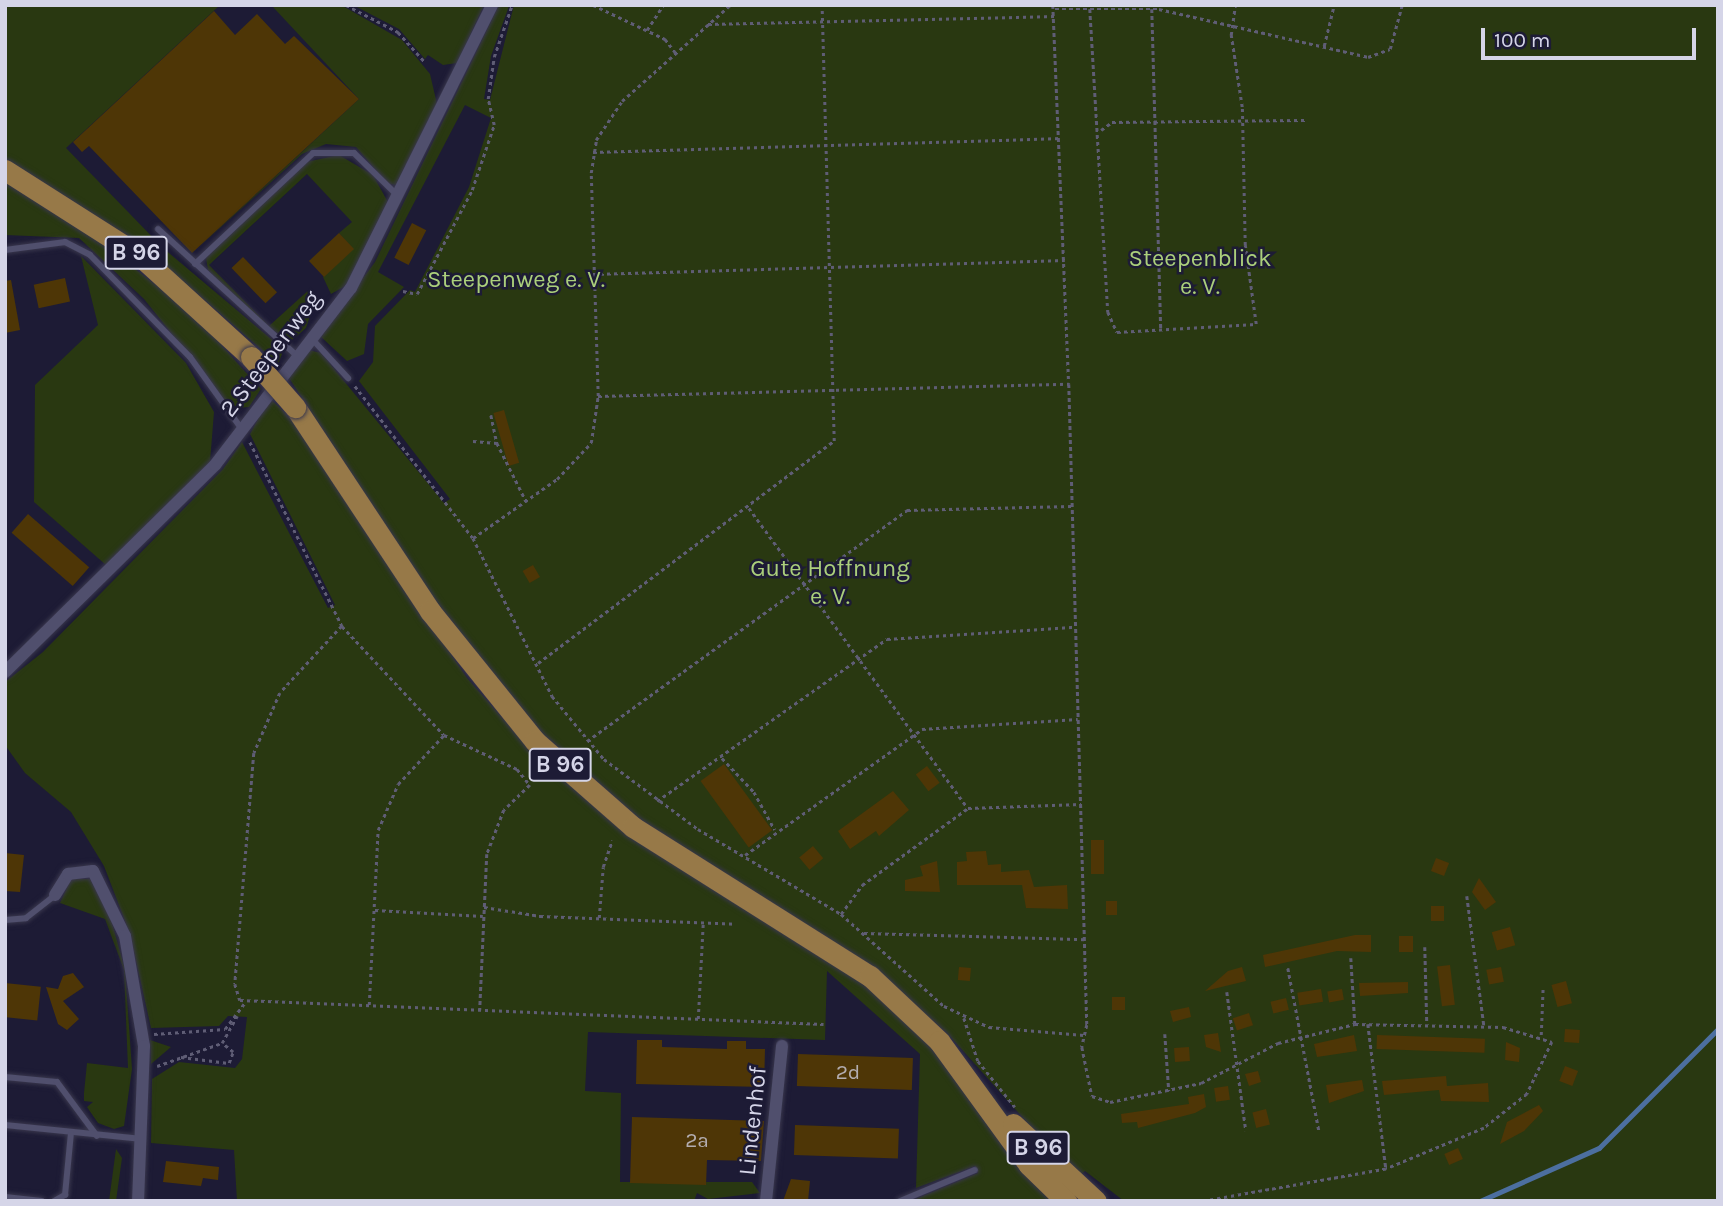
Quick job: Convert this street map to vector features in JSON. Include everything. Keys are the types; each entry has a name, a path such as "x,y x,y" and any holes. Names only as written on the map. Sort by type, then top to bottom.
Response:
{"main road":[{"name":"B 96","path":"5,170 140,256 251,357 295,407 430,611 535,741 633,827 870,976 930,1032 982,1094 1030,1165 1066,1201"},
{"name":"B 96","path":"982,1094 1096,1201"}],"street":[{"name":"2.Steepenweg","path":"5,673 215,465 295,354 370,258 492,5"},
{"path":"55,895 68,874 84,870 99,877 125,936 144,1035 145,1078 138,1201"},
{"name":"Lindenhof","path":"766,1201 782,1046"}],"lane":[{"path":"195,264 313,153 354,153 400,197"},
{"path":"158,229 295,354"},
{"path":"5,250 65,242 90,255 190,357 241,428"},
{"path":"309,336 348,378"},
{"path":"5,920 26,918 55,895"},
{"path":"5,1077 57,1082 97,1136"},
{"path":"5,1125 142,1139"},
{"path":"54,1201 65,1195 71,1133"},
{"path":"900,1201 975,1170"},
{"path":"5,1197 42,1201"}],"path":[{"path":"346,5 398,32 424,61"},
{"path":"403,291 417,295 472,190 494,125 488,99 512,5"},
{"path":"593,5 647,30 676,53"},
{"path":"647,30 663,5"},
{"path":"473,538 583,457 596,425 598,396 593,274 593,152 622,101 730,5"},
{"path":"538,663 831,446 834,389 822,5"},
{"path":"1090,9 1101,130 1110,323 1118,332 1256,324 1245,245 1242,119 1232,25 1235,5"},
{"path":"1324,46 1334,5"},
{"path":"1205,1201 1386,1168 1510,1111 1543,1065 1552,1042 1541,1035 1503,1027 1355,1024 1298,1037 1237,1067 1170,1091 1098,1101 1089,1091 1084,1035 1085,939 1074,627 1066,260 1054,7 1138,7 1324,46 1384,54 1402,5"},
{"path":"1152,9 1161,329"},
{"path":"708,24 1056,16"},
{"path":"1101,130 1112,122 1306,120"},
{"path":"593,152 1062,138"},
{"path":"593,274 1066,260"},
{"path":"348,378 473,538 538,663 552,696 587,742 657,801 841,914 864,932 906,975 965,1017 1019,1032 1084,1035"},
{"path":"598,396 1069,384"},
{"path":"491,415 496,443 526,501"},
{"path":"241,428 342,626 444,735 517,769 530,785 494,830 483,916 480,1010"},
{"path":"473,441 496,443"},
{"path":"587,742 914,507 1072,506"},
{"path":"748,508 968,808"},
{"path":"245,1002 235,988 254,753 280,693 342,626"},
{"path":"657,801 887,639 910,633 1074,627"},
{"path":"745,855 775,830 914,733 961,723 1079,719"},
{"path":"369,1005 376,841 386,808 409,768 444,735"},
{"path":"721,757 754,792 775,830"},
{"path":"841,914 862,885 968,808 1081,804"},
{"path":"599,918 600,881 612,841"},
{"path":"1467,896 1484,1026"},
{"path":"484,907 599,918 736,924"},
{"path":"374,910 483,916"},
{"path":"698,1019 703,922"},
{"path":"864,932 1085,939"},
{"path":"1425,947 1427,1024"},
{"path":"1351,958 1355,1024"},
{"path":"1288,968 1298,1037 1319,1131"},
{"path":"1541,1035 1543,986"},
{"path":"1227,992 1246,1131"},
{"path":"245,1002 824,1024"},
{"path":"145,1078 177,1057 222,1043 245,1002"},
{"path":"144,1035 220,1030 237,1016"},
{"path":"965,1017 974,1036"},
{"path":"782,1022 782,1030"},
{"path":"1368,1024 1386,1168"},
{"path":"1165,1034 1170,1091"},
{"path":"177,1057 229,1063 233,1052 222,1043"}],"green space":[{"path":"5,5 220,5 66,148 163,248 276,343 282,354 278,364 145,248 5,160"},
{"path":"242,5 341,5 402,40 430,74 437,104 399,186 387,183 356,147 326,144 302,154 198,248 359,99 273,7"},
{"path":"353,5 484,5 457,63 443,65 428,55 425,59 399,29"},
{"path":"499,5 509,6 491,56 484,99 490,100 514,5 1718,5 1718,1201 1124,1201 1085,1171 1077,1178 948,1034 875,969 640,819 543,734 438,604 287,375 309,350 321,353 444,503 450,499 359,381 373,362 375,326 410,290 415,292 469,187 491,118 465,105 378,272 404,287 368,324 364,354 347,361 320,336 375,262"},
{"path":"339,155 373,175 389,204 347,285 331,294 323,277 353,249 339,233 352,222 307,174 209,265 269,326 311,288 314,304 306,328 291,341 266,326 208,270 206,258 306,162"},
{"path":"5,180 71,219 193,314 261,389 249,407 238,408 223,398 144,299 79,238 5,235"},
{"path":"81,256 186,363 214,412 210,462 106,565 34,502 35,385 98,325"},
{"path":"269,398 288,415 467,678 530,749 628,835 866,985 931,1048 1053,1201 911,1201 978,1173 975,1166 916,1188 920,1054 827,971 825,1040 588,1032 585,1091 621,1093 620,1182 752,1182 760,1193 708,1199 697,1193 694,1201 237,1201 234,1150 151,1143 152,1079 179,1062 235,1068 242,1059 247,1017 228,1016 219,1026 151,1028 130,934 104,866 71,812 25,773 5,745 5,682 43,652 223,469 242,442 328,608 335,605 250,434"},
{"path":"71,879 90,879 110,916 125,969 132,1069 124,1126 114,1129 98,1123 87,1107 93,1102 84,1101 84,1093 87,1063 128,1068 124,970 105,919 60,903"},
{"path":"150,1040 171,1047 151,1064"},
{"path":"116,1149 122,1158 116,1201 109,1201"}],"building":[{"path":"214,11 235,35 257,14 285,44 294,36 359,99 192,253 89,146 82,152 73,142"},
{"path":"412,223 426,230 409,265 394,258"},
{"path":"339,233 354,249 324,277 309,261"},
{"path":"243,257 277,292 266,303 231,268"},
{"path":"65,278 70,301 39,308 34,285"},
{"path":"11,280 20,330 5,333 5,281"},
{"path":"504,410 519,463 509,466 493,413"},
{"path":"28,514 89,567 73,586 12,533"},
{"path":"533,565 540,577 530,583 523,571"},
{"path":"724,764 772,830 749,847 701,781"},
{"path":"927,766 940,783 928,791 916,774"},
{"path":"893,791 909,810 879,836 876,831 850,849 838,831"},
{"path":"1091,840 1104,840 1104,874 1091,874"},
{"path":"813,846 823,858 809,870 799,858"},
{"path":"986,851 988,865 1001,864 1001,872 1029,870 1034,887 1067,885 1068,909 1026,908 1022,885 957,885 957,862 967,861 966,852"},
{"path":"5,853 24,855 20,892 5,891"},
{"path":"1436,858 1449,863 1444,876 1431,871"},
{"path":"937,861 940,892 905,891 905,880 923,876 920,866"},
{"path":"1479,878 1496,902 1485,910 1472,892"},
{"path":"1106,901 1117,901 1117,915 1106,915"},
{"path":"1431,906 1444,906 1444,921 1431,921"},
{"path":"1510,927 1515,945 1497,951 1492,932"},
{"path":"1355,935 1371,935 1371,952 1337,951 1265,967 1263,955"},
{"path":"1399,936 1413,936 1413,952 1399,952"},
{"path":"1450,965 1455,1005 1442,1006 1437,967"},
{"path":"959,967 971,968 970,981 958,980"},
{"path":"1242,967 1246,981 1205,991 1228,971"},
{"path":"1501,967 1504,982 1489,985 1486,970"},
{"path":"73,973 84,987 63,1001 79,1019 67,1030 58,1024 46,987 58,989 63,976"},
{"path":"1566,981 1572,1003 1557,1007 1552,985"},
{"path":"1408,982 1408,993 1360,996 1359,983"},
{"path":"5,983 41,987 37,1021 5,1017"},
{"path":"1321,989 1323,1002 1299,1006 1297,993"},
{"path":"1342,989 1344,1000 1329,1002 1327,992"},
{"path":"1112,997 1125,997 1125,1010 1112,1010"},
{"path":"1286,998 1289,1010 1273,1014 1270,1002"},
{"path":"1189,1007 1191,1017 1173,1022 1170,1011"},
{"path":"1249,1013 1253,1025 1237,1031 1233,1018"},
{"path":"1565,1029 1580,1030 1579,1043 1564,1042"},
{"path":"1218,1033 1221,1052 1206,1047 1204,1035"},
{"path":"1354,1035 1357,1051 1317,1057 1314,1044"},
{"path":"1377,1035 1485,1039 1484,1053 1377,1049"},
{"path":"637,1040 662,1040 662,1047 727,1049 727,1041 746,1041 746,1049 765,1049 764,1087 636,1084"},
{"path":"1506,1042 1520,1048 1519,1062 1505,1060"},
{"path":"1189,1047 1190,1061 1175,1062 1174,1048"},
{"path":"798,1054 913,1058 912,1090 797,1086"},
{"path":"1565,1066 1578,1071 1572,1086 1559,1081"},
{"path":"1258,1071 1261,1082 1249,1086 1245,1074"},
{"path":"1446,1076 1447,1086 1488,1083 1489,1102 1441,1101 1439,1090 1384,1095 1382,1081"},
{"path":"1362,1080 1364,1091 1329,1103 1326,1085"},
{"path":"1228,1086 1230,1100 1216,1102 1214,1088"},
{"path":"1204,1094 1206,1107 1195,1113 1138,1128 1137,1122 1122,1123 1121,1114 1189,1104 1188,1097"},
{"path":"1539,1105 1543,1111 1524,1131 1500,1144 1507,1122"},
{"path":"1266,1109 1270,1125 1256,1128 1252,1112"},
{"path":"632,1117 764,1121 761,1161 707,1160 706,1185 630,1183"},
{"path":"795,1125 899,1129 898,1159 794,1155"},
{"path":"1458,1148 1463,1159 1449,1165 1444,1154"},
{"path":"166,1161 219,1167 218,1180 203,1178 201,1186 163,1182"},
{"path":"791,1179 810,1181 808,1201 783,1201"}],"waterway":[{"path":"1480,1201 1599,1148 1718,1029"}],"park label":[{"name":"Steepenblick e. V.","path":"1200,273"},
{"name":"Steepenweg e. V.","path":"516,280"},
{"name":"Gute Hoffnung e. V.","path":"830,583"}]}
